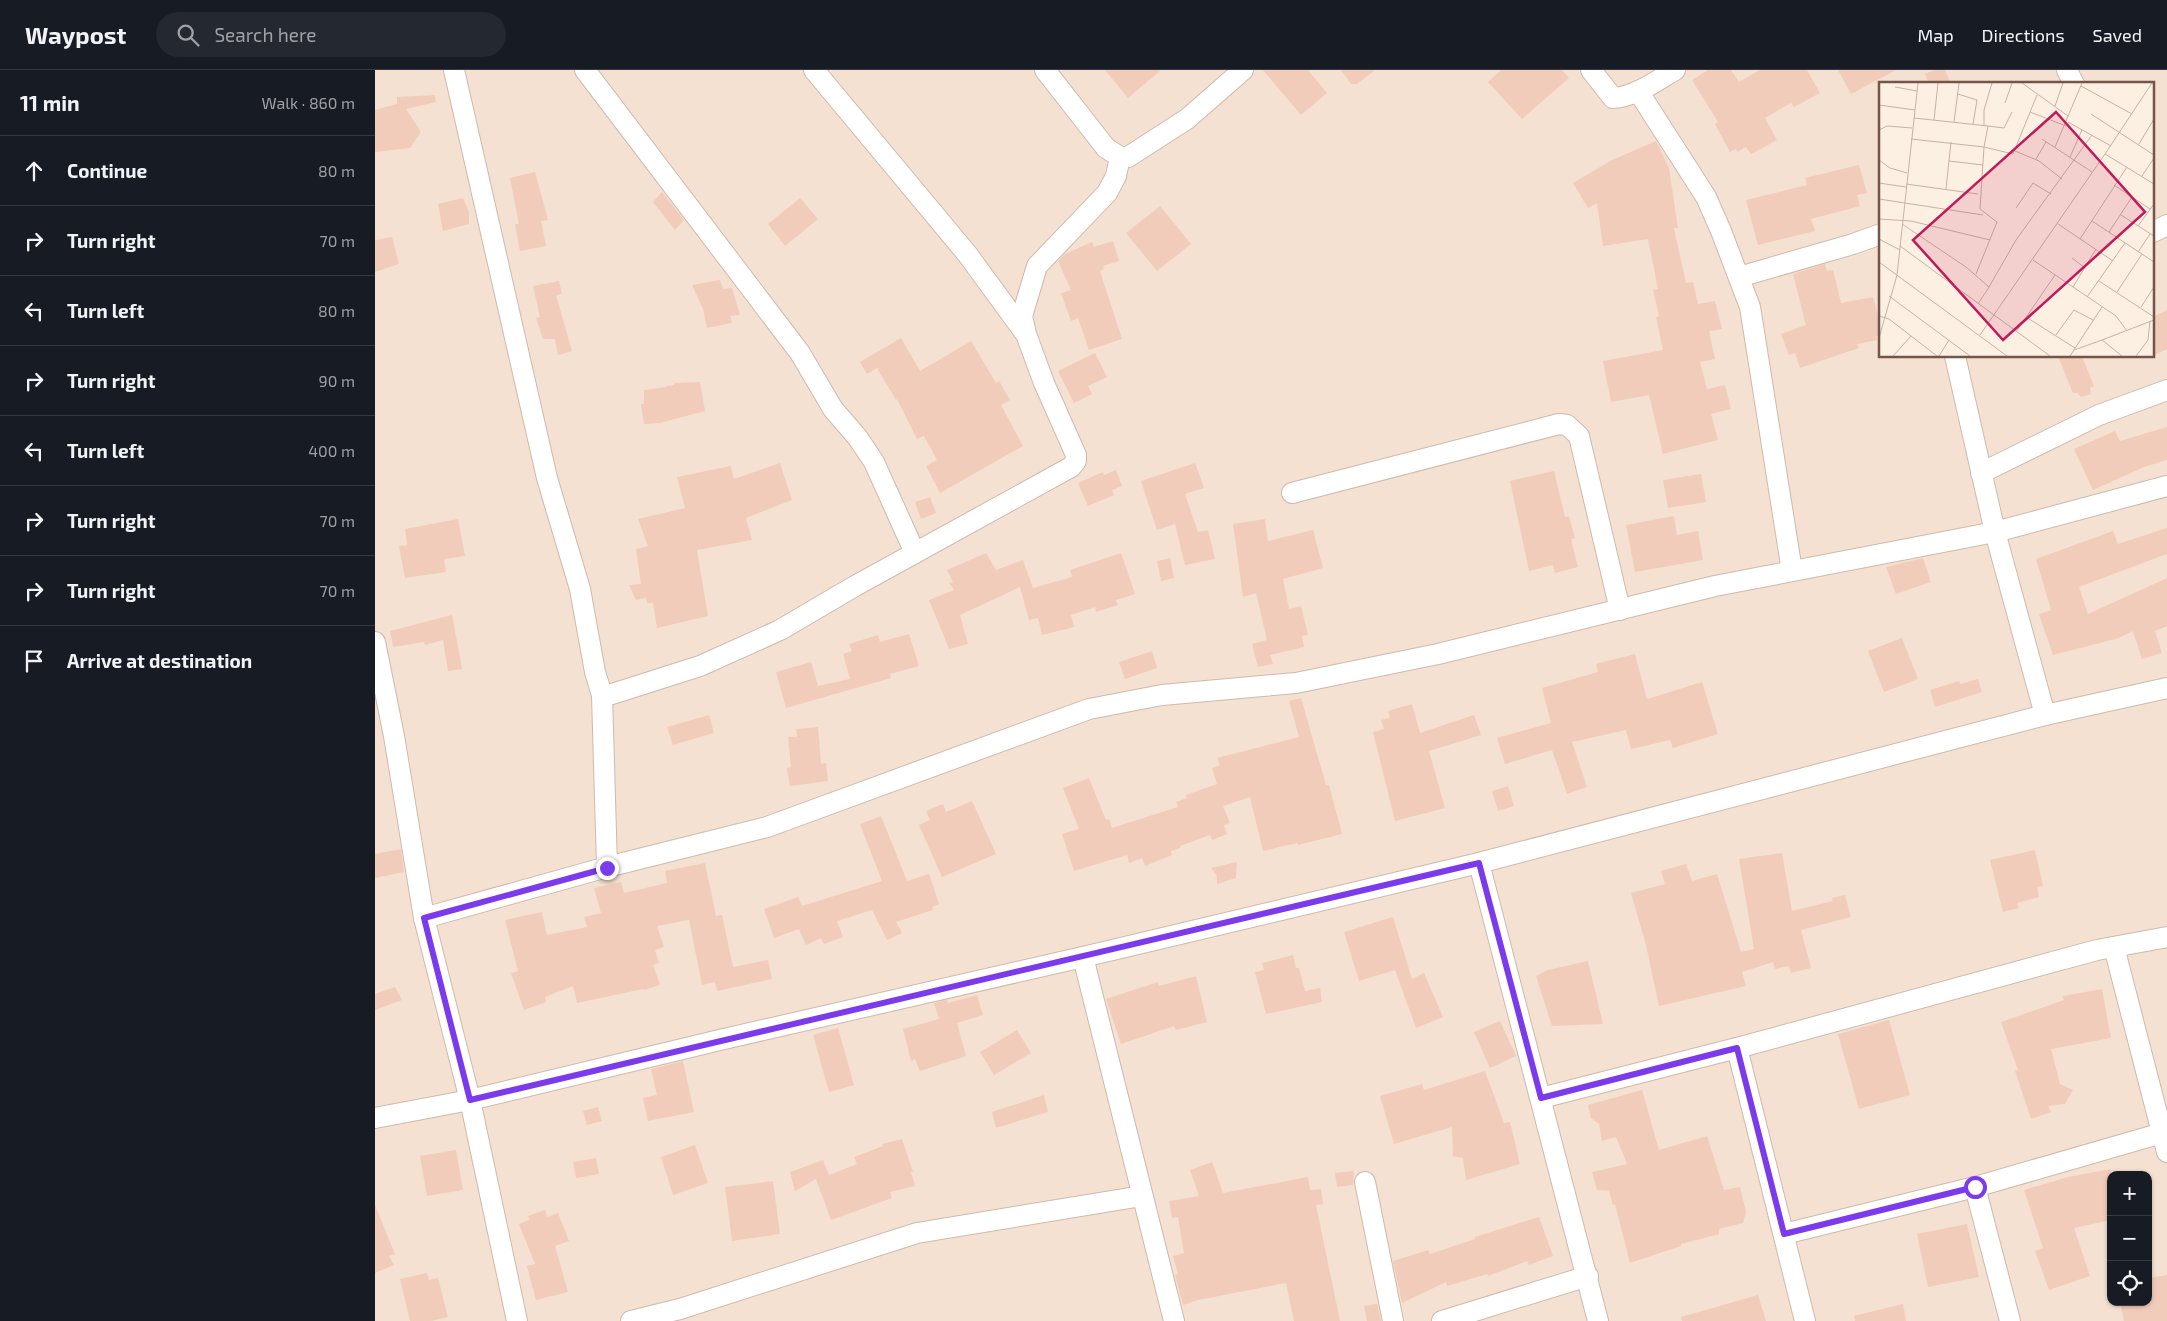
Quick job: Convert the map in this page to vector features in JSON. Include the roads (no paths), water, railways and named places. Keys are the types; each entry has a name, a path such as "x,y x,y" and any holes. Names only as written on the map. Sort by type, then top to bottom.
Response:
{"street":[{"path":"454,70 547,478 580,589 595,672 602,695 607,868"},
{"path":"585,70 800,353 833,409 858,438 874,462 915,553"},
{"path":"814,70 968,256 1026,334"},
{"path":"1045,70 1107,148 1120,157 1128,157 1136,153 1187,120 1243,70"},
{"path":"1591,70 1613,98 1621,98 1639,90 1675,70"},
{"path":"2067,70 2073,82"},
{"path":"1639,90 1706,196 1750,308 1791,571"},
{"path":"602,695 612,694 700,666 780,630 1071,467 1076,461 1076,455 1044,383 1026,334 1022,316 1037,266 1107,193 1116,176 1120,157"},
{"path":"2155,231 2167,225"},
{"path":"1739,277 1879,235"},
{"path":"1955,358 1995,532 2045,715"},
{"path":"1981,473 2099,415 2167,390"},
{"path":"1292,493 1559,424 1567,425 1579,436 1620,610"},
{"path":"424,918 767,827 1089,709 1161,695 1296,683 1438,654 1715,586 1995,532 2167,486"},
{"path":"375,642 424,918 470,1100 517,1321"},
{"path":"375,1118 470,1100 1479,863 2045,715 2167,688"},
{"path":"1479,863 1599,1321"},
{"path":"1541,1098 1737,1048 2114,947 2167,937"},
{"path":"1784,1234 2165,1142 2114,947"},
{"path":"1083,957 1174,1321"},
{"path":"1737,1048 1805,1321"},
{"path":"1365,1182 1393,1321"},
{"path":"1975,1187 2010,1321"},
{"path":"631,1321 681,1315 917,1233 1142,1196"},
{"path":"1442,1321 1588,1276"}]}
